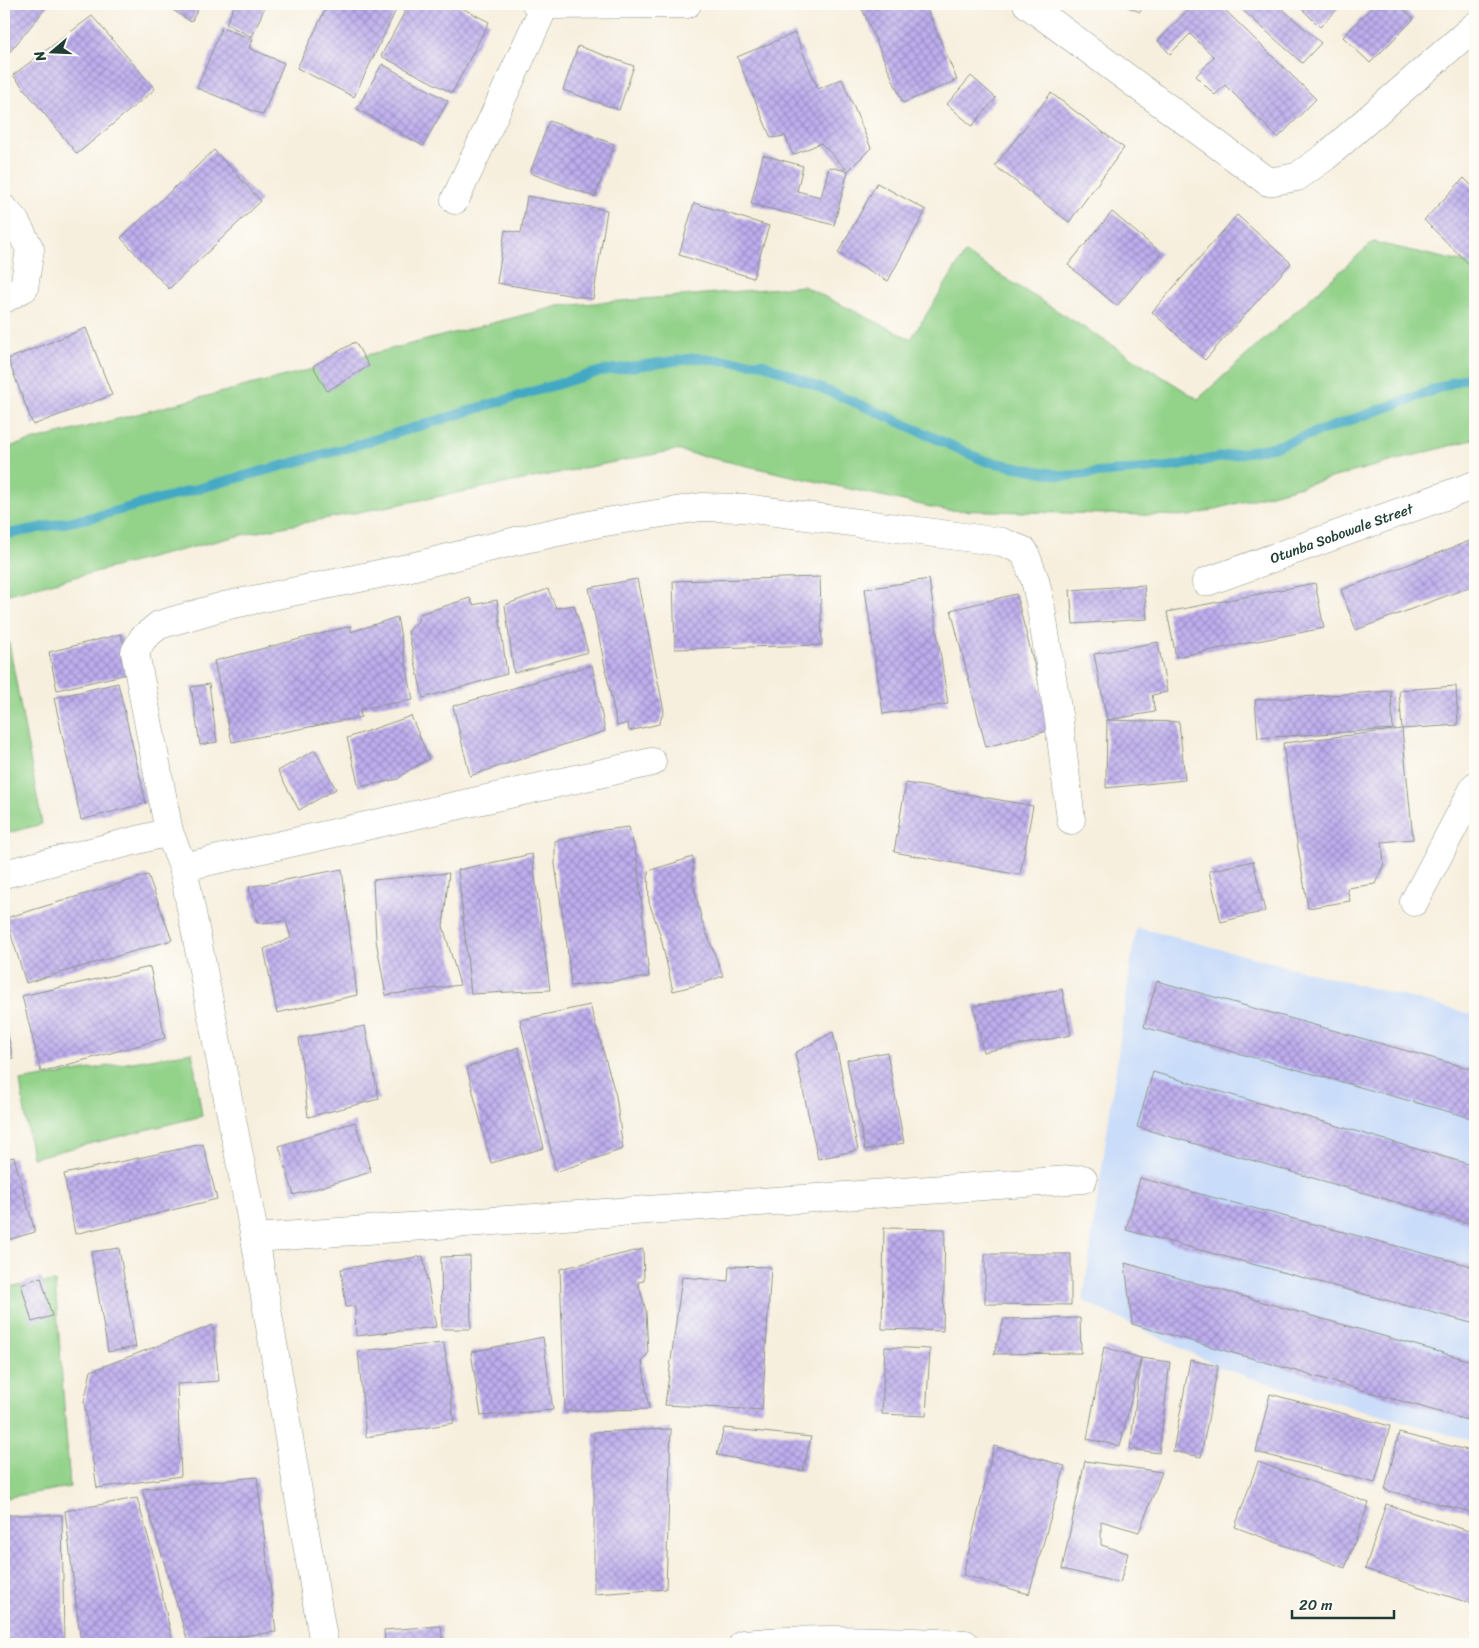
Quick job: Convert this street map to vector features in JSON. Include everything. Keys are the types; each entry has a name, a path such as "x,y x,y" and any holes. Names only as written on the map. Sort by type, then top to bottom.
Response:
{"street":[{"path":"455,200 541,5 687,4"},
{"path":"1027,4 1268,182 1297,177 1325,157 1475,26"},
{"path":"4,209 15,221 30,249 24,288 4,299"},
{"name":"Otunba Sobowale Street","path":"1206,582 1475,485"},
{"path":"324,1644 254,1238 182,867 169,832 135,652 143,638 159,625 224,606 403,569 599,523 701,507 746,508 1002,542 1024,551 1035,580 1060,721 1071,820"},
{"path":"182,867 652,762"},
{"path":"1414,902 1475,786"},
{"path":"4,874 169,832"},
{"path":"254,1238 1083,1178"},
{"path":"743,1644 772,1641 850,1640 965,1644"}],"shaded area":[{"path":"1136,927 1475,1015 1475,1442 1250,1378 1218,1366 1083,1301"}],"green space":[{"path":"1373,242 1475,265 1475,439 1190,516 944,510 676,450 237,536 4,595 4,448 559,306 803,286 911,339 965,253 1198,399"},
{"path":"9,643 42,824 4,834 4,654"},
{"path":"192,1052 202,1116 32,1158 20,1081"},
{"path":"55,1282 70,1487 4,1498 4,1287"}],"building":[{"path":"4,4 49,4 4,59"},
{"path":"164,4 201,4 191,22"},
{"path":"235,4 266,4 252,37 226,24"},
{"path":"328,4 394,4 398,6 354,97 297,68"},
{"path":"409,4 454,4 489,22 452,93 381,56"},
{"path":"860,4 925,4 957,80 903,103"},
{"path":"1120,4 1143,4 1140,12"},
{"path":"1194,4 1219,4 1316,99 1278,138 1225,85 1215,95 1196,76 1214,57 1190,34 1170,54 1158,41"},
{"path":"1238,4 1277,4 1321,43 1302,63"},
{"path":"1303,4 1342,4 1320,27 1300,7"},
{"path":"1375,4 1398,4 1414,19 1370,63 1343,37"},
{"path":"92,16 155,89 77,154 13,75"},
{"path":"222,27 253,40 249,48 284,63 263,115 197,88"},
{"path":"795,33 818,89 842,79 871,148 848,171 821,143 793,155 785,136 771,138 737,57"},
{"path":"578,46 634,66 619,110 563,90"},
{"path":"382,64 448,101 423,146 357,109"},
{"path":"971,76 996,98 972,126 947,104"},
{"path":"1051,93 1124,148 1069,222 995,166"},
{"path":"549,121 614,144 595,197 530,173"},
{"path":"214,150 261,201 169,289 121,238"},
{"path":"763,155 803,166 797,191 821,197 829,167 848,171 834,225 751,204"},
{"path":"1464,178 1475,189 1475,270 1424,220"},
{"path":"877,183 926,210 888,281 838,253"},
{"path":"527,196 607,210 593,299 497,283 505,230 521,233"},
{"path":"694,203 769,226 753,278 679,255"},
{"path":"1112,212 1161,253 1117,306 1068,265"},
{"path":"1237,215 1291,263 1205,360 1152,312"},
{"path":"86,328 112,395 33,425 8,359"},
{"path":"355,342 369,366 327,391 313,366"},
{"path":"1475,539 1475,585 1356,630 1341,590"},
{"path":"820,577 822,645 675,649 673,581"},
{"path":"637,579 664,711 659,724 629,731 628,723 617,726 589,588"},
{"path":"929,579 948,704 883,714 865,589"},
{"path":"1315,583 1324,628 1176,657 1167,612"},
{"path":"1144,585 1147,619 1073,624 1070,590"},
{"path":"548,589 556,608 574,605 588,652 514,673 505,605"},
{"path":"1016,594 1051,730 986,747 951,610"},
{"path":"470,598 473,605 497,600 507,674 423,698 408,631 417,623 420,614"},
{"path":"397,617 413,700 360,709 361,717 232,742 214,661 351,626 351,632"},
{"path":"121,634 131,673 57,690 49,652"},
{"path":"1158,642 1167,692 1152,695 1155,712 1107,720 1094,654"},
{"path":"592,665 605,731 470,776 453,706"},
{"path":"118,683 146,803 81,820 54,698"},
{"path":"209,684 217,742 200,745 191,687"},
{"path":"1456,686 1458,725 1402,729 1399,690"},
{"path":"1391,691 1393,729 1258,738 1255,700"},
{"path":"411,716 429,759 406,772 398,779 359,787 347,738"},
{"path":"1107,720 1179,722 1185,780 1106,788"},
{"path":"1402,729 1413,839 1382,842 1384,864 1375,884 1347,888 1350,901 1308,908 1290,800 1283,743"},
{"path":"315,750 336,789 299,810 278,771"},
{"path":"906,783 1033,806 1020,875 894,852"},
{"path":"629,827 637,859 649,977 571,986 555,864 555,841 604,830"},
{"path":"532,854 550,990 471,994 458,870"},
{"path":"693,857 693,883 702,921 723,976 673,991 660,934 649,902 648,871"},
{"path":"1253,861 1265,911 1221,922 1209,871"},
{"path":"342,869 357,995 277,1013 264,949 291,938 286,921 257,923 249,887"},
{"path":"449,873 443,926 460,985 386,995 376,940 373,880"},
{"path":"148,875 172,940 26,983 6,918"},
{"path":"150,967 165,1038 41,1072 22,996"},
{"path":"1157,981 1475,1070 1475,1119 1144,1027"},
{"path":"1062,989 1071,1035 983,1052 974,1006"},
{"path":"590,1005 616,1096 623,1149 556,1172 520,1020"},
{"path":"4,1015 13,1058 4,1061"},
{"path":"365,1026 379,1099 308,1117 299,1038"},
{"path":"833,1032 858,1150 818,1159 795,1053"},
{"path":"518,1047 544,1148 491,1163 467,1068"},
{"path":"887,1052 904,1143 865,1150 847,1060"},
{"path":"1153,1072 1475,1166 1475,1225 1137,1127"},
{"path":"355,1122 371,1172 294,1195 279,1146"},
{"path":"203,1144 217,1199 75,1234 64,1174"},
{"path":"14,1157 35,1232 4,1241 4,1159"},
{"path":"1140,1178 1475,1267 1475,1324 1126,1230"},
{"path":"884,1228 945,1229 943,1331 882,1329"},
{"path":"119,1248 136,1347 108,1352 91,1252"},
{"path":"643,1249 644,1281 638,1282 646,1311 648,1354 642,1360 649,1409 565,1411 560,1269"},
{"path":"985,1254 1071,1254 1071,1305 985,1304"},
{"path":"423,1256 436,1327 356,1336 355,1306 346,1307 341,1269"},
{"path":"470,1256 471,1329 442,1329 441,1257"},
{"path":"1125,1263 1475,1362 1474,1422 1132,1324"},
{"path":"729,1266 771,1267 762,1410 665,1405 682,1277 728,1281"},
{"path":"41,1277 52,1316 32,1322 21,1284"},
{"path":"1080,1318 1081,1353 994,1354 1004,1319"},
{"path":"213,1325 219,1381 177,1384 181,1476 97,1488 84,1402 91,1371"},
{"path":"543,1337 553,1410 481,1416 471,1352"},
{"path":"444,1343 454,1423 366,1437 358,1351"},
{"path":"885,1347 930,1349 926,1416 882,1414"},
{"path":"1104,1347 1141,1358 1120,1446 1087,1439"},
{"path":"1141,1358 1170,1362 1159,1453 1130,1449"},
{"path":"1190,1360 1218,1366 1201,1457 1173,1451"},
{"path":"1270,1394 1390,1426 1375,1483 1256,1452"},
{"path":"724,1428 811,1437 803,1471 717,1455"},
{"path":"671,1429 666,1589 594,1594 594,1432"},
{"path":"1399,1433 1475,1452 1475,1513 1385,1490"},
{"path":"994,1446 1065,1466 1029,1594 963,1575"},
{"path":"1085,1461 1162,1472 1139,1532 1101,1521 1101,1545 1128,1553 1120,1583 1062,1569"},
{"path":"1258,1462 1369,1503 1345,1568 1235,1527"},
{"path":"257,1477 276,1632 188,1642 142,1489"},
{"path":"137,1498 153,1554 172,1639 136,1644 81,1644 65,1511"},
{"path":"1386,1504 1475,1533 1475,1605 1365,1569"},
{"path":"4,1515 62,1515 64,1644 4,1644"},
{"path":"441,1626 443,1644 385,1644 384,1630"}],"waterway":[{"path":"4,535 98,516 347,448 601,371 696,358 764,364 882,414 985,461 1064,476 1177,466 1277,446 1475,374"}]}
